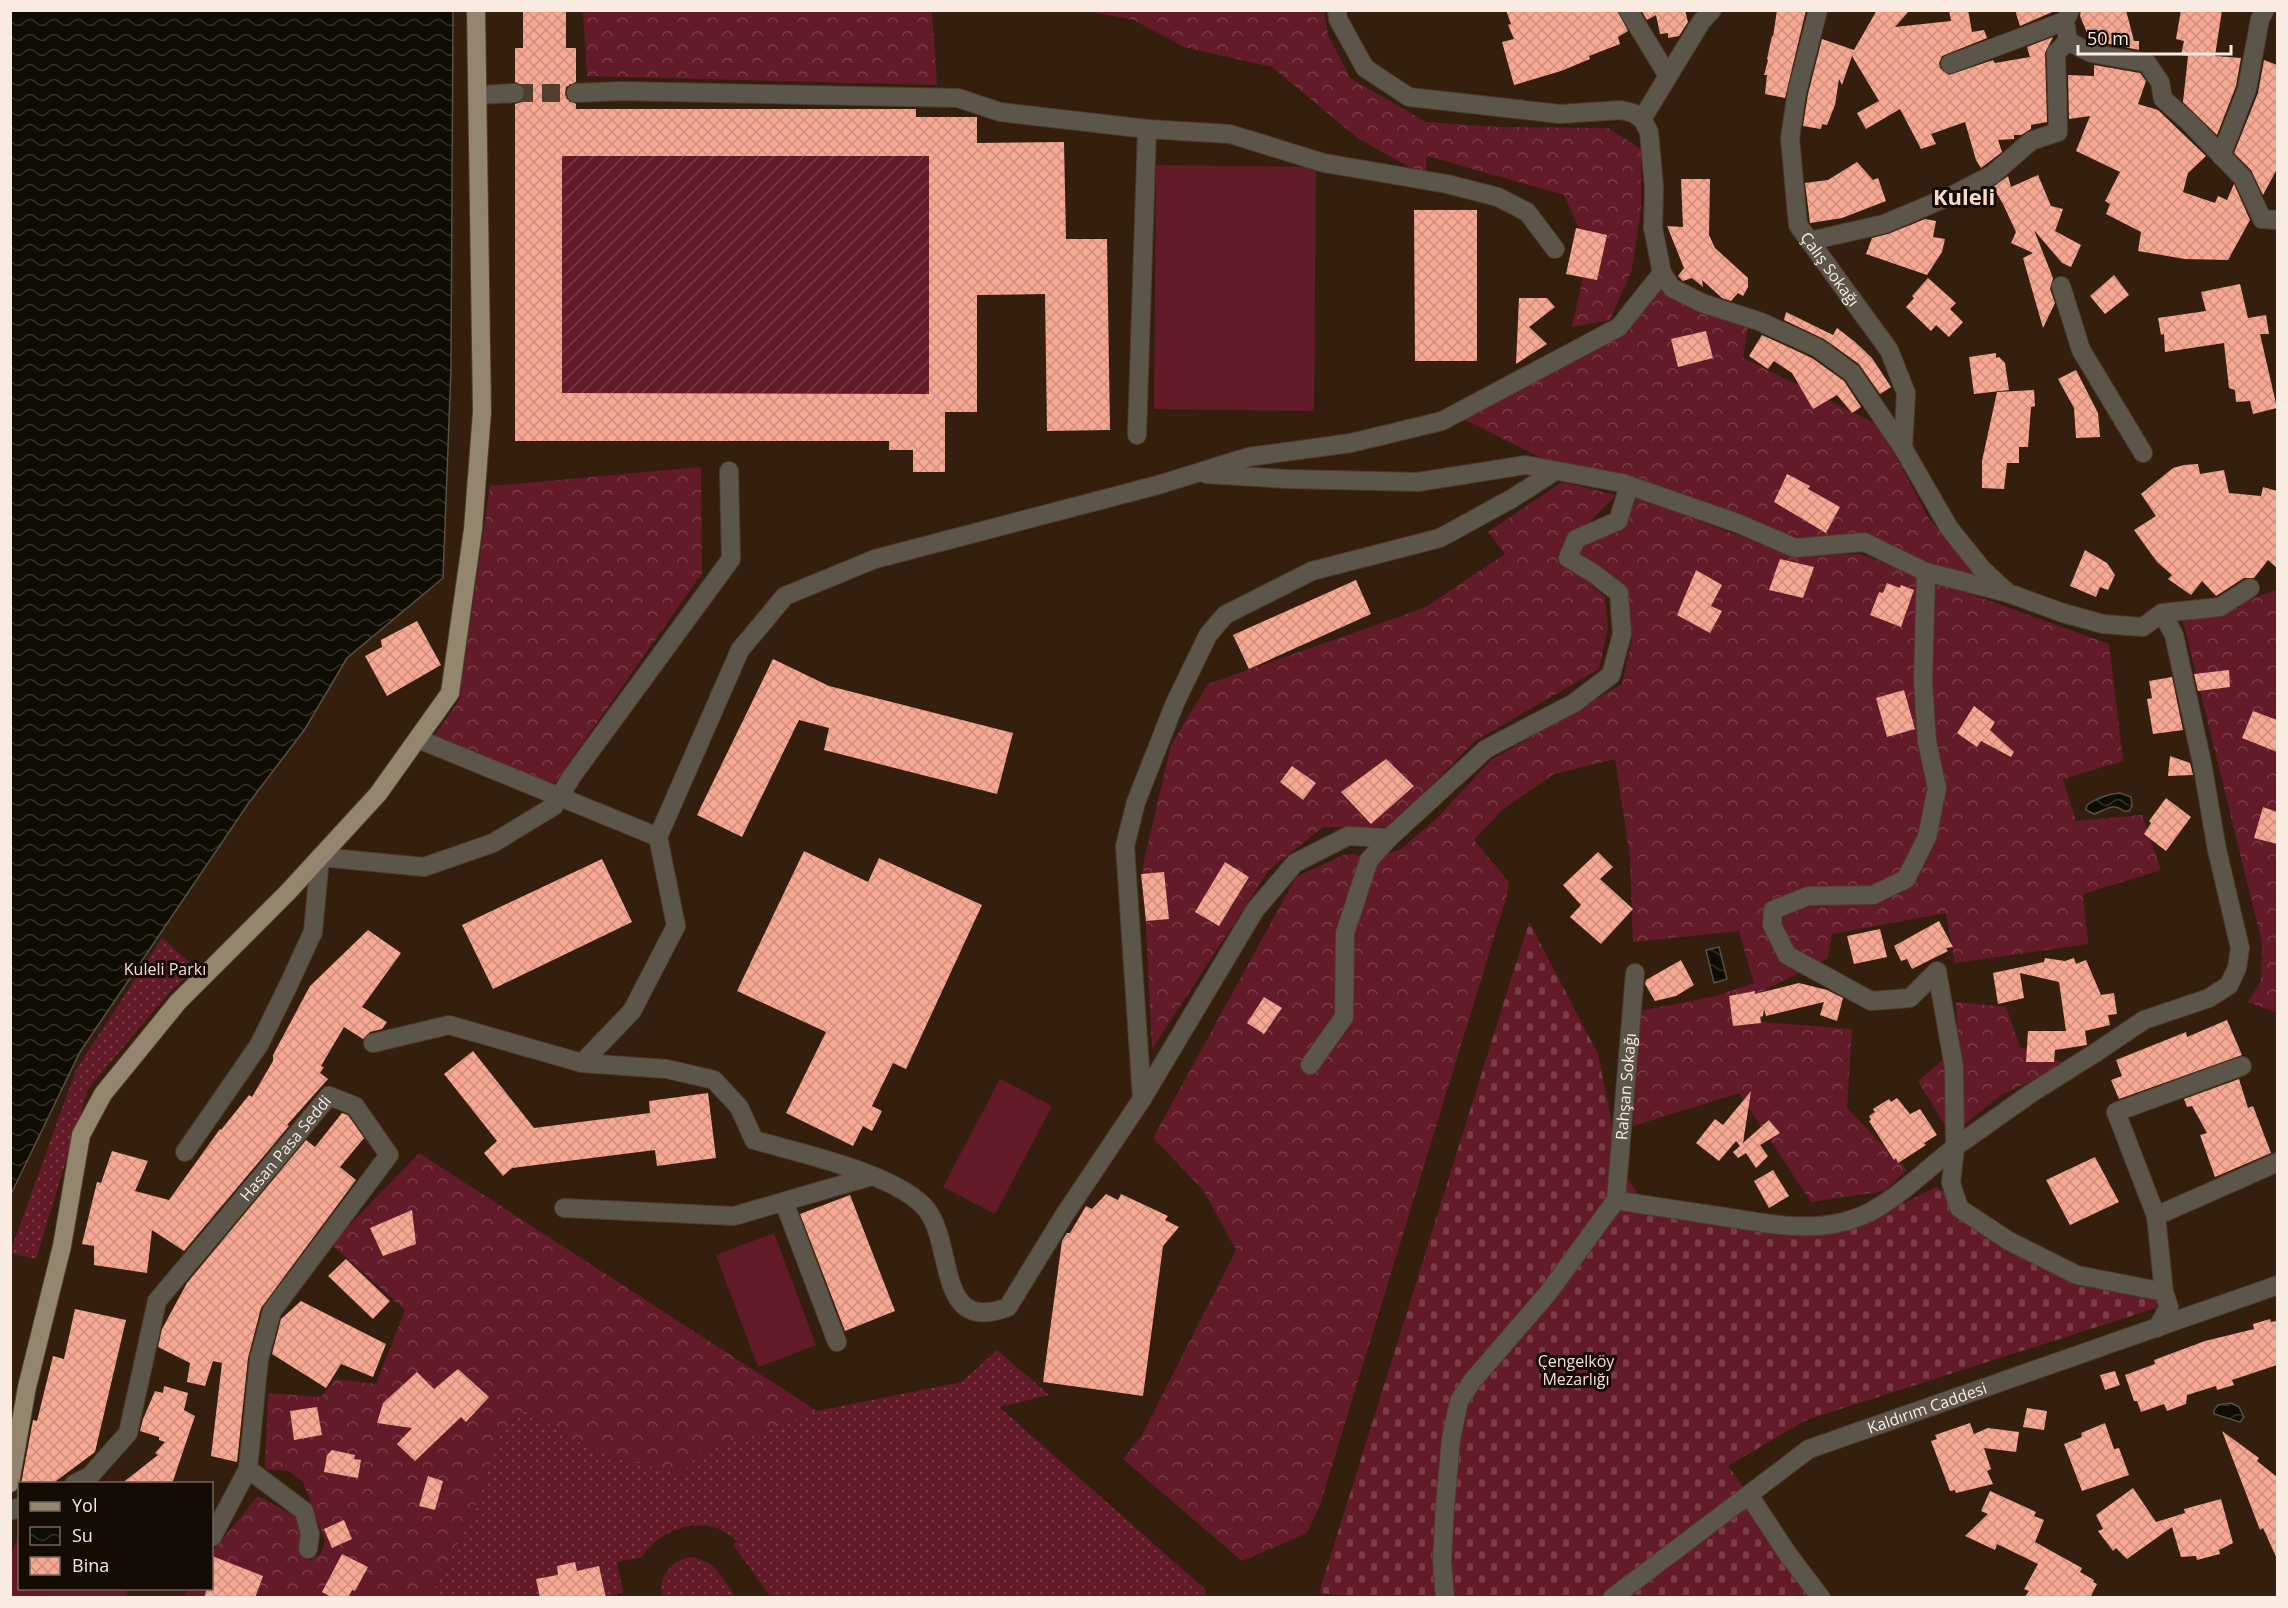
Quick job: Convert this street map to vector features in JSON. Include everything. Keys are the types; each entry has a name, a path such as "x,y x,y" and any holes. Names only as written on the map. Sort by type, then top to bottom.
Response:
{"main road":[{"path":"10,1483 27,1387 62,1246 81,1135 103,1094 178,1002 320,857 378,794 450,693 473,529 482,412 476,10"}],"street":[{"path":"1337,10 1338,19 1365,68 1409,97 1560,114 1621,110 1633,113 1642,119 1648,132 1654,187 1653,228 1662,273 1672,288 1702,303 1761,322 1818,348 1852,373 1903,448 1949,528 1982,569 2008,593"},
{"path":"1628,10 1668,76"},
{"path":"1642,119 1701,22 1712,10"},
{"name":"Çalış Sokağı","path":"1818,10 1797,92 1790,138 1798,225 1888,350 1906,393 1903,448"},
{"path":"1810,241 1884,224 1953,195 1992,175 2031,141 2058,132 2056,53 2068,41 2068,16 1950,64"},
{"path":"2221,156 2247,89 2267,17"},
{"path":"2068,41 2091,53 2147,63 2160,82 2163,99 2188,121 2243,178 2262,219 2277,220"},
{"path":"576,93 621,91 958,98 1000,112 1147,129 1230,134 1324,163 1447,184 1498,197 1527,212 1555,249"},
{"path":"478,95 515,93"},
{"path":"1137,435 1147,129"},
{"path":"582,1064 632,1011 676,926 658,837 740,650 784,596 875,559 1158,485 1248,457 1351,443 1442,422 1619,327 1662,273"},
{"path":"2061,286 2081,350 2143,453"},
{"path":"1195,473 1288,479 1418,482 1526,465 1629,486 1737,523 1795,548 1864,542 1926,572 2008,593 2063,613 2103,624 2143,627 2162,613 2220,607 2250,588"},
{"path":"185,1152 259,1046 288,987 313,932 320,857 424,867 493,843 554,806 572,776 731,559 729,471"},
{"path":"1142,1099 1125,846 1136,801 1174,703 1208,635 1225,615 1312,572 1440,538 1513,498 1555,471"},
{"path":"1310,1065 1344,1017 1345,933 1369,860 1389,837 1486,749 1574,703 1611,675 1622,634 1619,593 1568,558 1576,539 1618,521 1629,486"},
{"path":"1926,572 1923,681 1927,741 1937,788 1927,837 1906,879 1873,895 1808,896 1773,910 1772,925 1787,955 1871,1001 1910,998 1937,971 1954,1067 1955,1147 1951,1183 1959,1208 2009,1241 2077,1275 2164,1293"},
{"path":"1445,1598 1442,1561 1445,1507 1451,1439 1459,1401 1473,1380 1548,1293 1616,1200 1781,1226 1815,1227 1867,1213 1892,1197 1955,1147 2030,1094 2144,1020 2209,998 2229,985 2237,968 2240,948 2217,850 2174,635 2162,613"},
{"path":"418,739 658,837"},
{"path":"373,1043 449,1025 582,1064 667,1069 714,1080 739,1107 754,1140 872,1176 913,1196 927,1211 938,1233 953,1289 960,1304 974,1313 993,1313 1008,1307 1065,1214 1142,1099 1255,910 1295,863 1348,836 1389,837"},
{"name":"Rahşan Sokağı","path":"1616,1200 1635,973"},
{"path":"2157,1328 2169,1307 2164,1293 2156,1216 2116,1112 2242,1066"},
{"name":"Hasan Pasa Seddi","path":"78,1482 90,1476 128,1433 157,1301 329,1096 355,1106 389,1155 272,1311 259,1359 248,1468 213,1536"},
{"path":"2156,1216 2277,1162"},
{"path":"564,1208 734,1216 872,1176"},
{"path":"784,1202 837,1342"},
{"name":"Kaldırım Caddesi","path":"1612,1598 1809,1449 2277,1285"},
{"path":"248,1468 304,1511 310,1534 308,1549"},
{"path":"1749,1495 1787,1553 1821,1598"}],"green space":[{"path":"583,11 932,11 937,85 587,76"},
{"path":"1087,11 1324,11 1328,35 1350,78 1426,122 1499,127 1608,128 1641,149 1641,209 1632,269 1610,320 1572,327 1589,250 1564,195 1427,156 1425,176 1359,139 1272,67 1184,47 1134,20"},
{"path":"562,156 929,156 929,394 562,393"},
{"path":"1156,165 1316,167 1314,411 1154,409"},
{"path":"1662,282 1748,326 1743,358 1879,425 1928,517 1979,579 1929,567 1865,535 1793,539 1552,463 1459,417 1628,333"},
{"path":"701,467 702,573 554,784 433,737 459,701 490,486"},
{"path":"1562,482 1616,495 1557,555 1605,597 1608,628 1599,669 1475,741 1390,827 1323,827 1269,870 1152,1049 1143,865 1171,745 1208,684 1424,608 1505,554 1488,532"},
{"path":"1637,497 1792,556 1860,554 2109,644 2123,761 2063,779 2076,821 2142,815 2161,870 2083,894 2088,944 1955,963 1946,913 1832,934 1828,958 1763,991 1762,1022 1852,1029 1847,1108 1907,1170 1884,1191 1811,1202 1739,1093 1633,1126 1639,1011 1716,996 1754,983 1739,931 1633,942 1630,858 1615,759 1554,774 1502,810 1474,840 1509,882 1507,895 1319,1508 1307,1533 1242,1561 1123,1459 1142,1435 1236,1250 1204,1191 1153,1138 1296,877 1344,855 1354,854 1369,860 1401,849 1438,817 1491,760 1622,684 1632,638 1627,587 1579,556 1584,544 1622,530"},
{"path":"2277,590 2277,1013 2248,1002 2261,981 2262,943 2183,621"},
{"name":"Çengelköy Mezarlığı","path":"1529,922 1598,1054 1621,1169 1646,1205 1844,1232 1937,1187 2031,1258 2175,1302 1806,1420 1728,1466 1823,1597 1368,1598 1319,1593"},
{"name":"Kuleli Parkı","path":"162,938 196,968 170,992 88,1089 36,1259 10,1253 76,1070"},
{"path":"1956,1002 2006,1007 2020,1047 2067,1064 2001,1095 1951,1135 1918,1081 1946,1057 1958,1040"},
{"path":"1000,1079 1052,1106 995,1214 943,1187"},
{"path":"419,1153 817,1411 756,1434 709,1448 693,1460 681,1474 619,1458 564,1436 531,1410 522,1412 500,1433 471,1519 429,1597 183,1598 187,1590 213,1590 213,1551 258,1496 301,1519 300,1556 310,1560 321,1554 325,1541 303,1482 289,1471 265,1469 268,1393 321,1397 335,1379 376,1384 405,1310 331,1244"},
{"path":"774,1233 816,1345 758,1367 716,1255"},
{"path":"997,1350 1049,1395 999,1407 1206,1590 1205,1597 771,1597 733,1545 738,1541 717,1528 696,1525 665,1535 648,1548 642,1557 617,1562 623,1592 617,1594 617,1597 429,1598 471,1519 500,1432 522,1412 531,1410 564,1436 619,1458 681,1474 693,1460 709,1448 756,1434 817,1411 962,1382"},
{"path":"18,1539 18,1590 127,1590 129,1597 11,1597 11,1554"},
{"path":"688,1557 712,1565 736,1597 662,1597 662,1583 667,1572 676,1563"}],"water":[{"path":"11,10 453,11 451,369 443,578 347,658 305,729 248,804 80,1052 11,1194"},
{"path":"2120,793 2131,797 2132,806 2129,811 2112,807 2094,814 2086,810 2087,805 2095,800"},
{"path":"1719,947 1727,979 1714,983 1706,950"},
{"path":"2231,1403 2239,1407 2244,1417 2240,1422 2214,1414 2218,1405"}],"building":[{"path":"523,10 566,10 566,48 576,48 576,82 566,87 565,94 567,99 576,104 576,109 916,109 916,117 977,117 977,143 1064,142 1066,239 1107,239 1110,430 1047,431 1045,294 977,295 977,412 945,412 945,472 913,472 913,450 889,450 889,441 515,441 515,104 522,102 526,93 524,86 515,82 515,48 523,48","holes":["562,156 929,156 929,394 562,393"]},
{"path":"1506,10 1617,10 1628,31 1618,37 1620,44 1589,56 1590,59 1561,71 1514,85 1502,42 1514,39 1508,25 1511,24"},
{"path":"1641,10 1685,10 1688,22 1679,36 1668,38 1668,33 1660,34 1656,15 1647,20"},
{"path":"1777,10 1806,10 1785,98 1765,94 1767,75 1764,75"},
{"path":"1877,10 1910,10 1895,27 1951,21 1949,10 1968,10 1972,32 1984,30 1987,38 1942,56 1939,63 1940,68 1949,75 1993,60 1995,63 2030,57 2027,47 2053,37 2045,53 2047,122 2031,125 2031,129 2021,135 2014,135 2014,139 1998,140 2002,152 1981,168 1976,160 1965,122 1931,134 1936,144 1921,149 1900,109 1866,129 1857,113 1879,101 1852,56 1842,85 1839,79 1835,105 1827,125 1822,124 1821,129 1803,126 1808,94 1822,39 1854,50"},
{"path":"2015,10 2057,10 2020,26"},
{"path":"2081,10 2126,10 2134,41 2139,41 2139,50 2090,40 2080,16"},
{"path":"2181,10 2222,10 2215,56 2241,58 2236,86 2217,135 2183,102 2188,56 2181,55 2184,41 2176,39"},
{"path":"2264,60 2277,65 2277,169 2263,195 2251,170 2234,153 2258,93"},
{"path":"2094,65 2140,73 2146,81 2138,104 2158,110 2206,156 2188,173 2183,192 2215,203 2218,196 2227,200 2234,184 2250,220 2228,260 2185,259 2138,251 2141,232 2106,214 2110,204 2105,201 2120,172 2076,151 2090,116 2069,119 2068,75 2094,76"},
{"path":"1857,162 1873,180 1878,178 1886,201 1842,218 1810,223 1805,183 1828,180"},
{"path":"2038,175 2051,206 2063,209 2055,231 2081,245 2071,267 2062,263 2034,230 2053,278 2050,289 2055,303 2043,328 2023,258 2033,253 2011,243 2016,232 1993,187 2008,176 2011,187"},
{"path":"1681,179 1710,179 1709,235 1715,248 1748,278 1748,287 1743,296 1738,293 1731,301 1722,298 1702,280 1703,287 1692,278 1683,281 1678,276 1684,268 1667,226 1683,227"},
{"path":"1414,210 1477,210 1477,361 1415,361"},
{"path":"1925,219 1936,221 1933,237 1945,239 1942,252 1927,275 1866,254 1872,238"},
{"path":"1576,228 1607,235 1597,280 1566,274"},
{"path":"2114,275 2129,295 2105,314 2090,296"},
{"path":"1928,278 1956,303 1950,309 1963,322 1949,337 1936,325 1931,331 1906,307 1914,298 1912,296"},
{"path":"2240,284 2248,318 2266,315 2269,334 2260,334 2277,408 2253,414 2250,401 2236,402 2235,390 2229,388 2224,343 2165,352 2164,334 2161,335 2158,318 2206,311 2201,292"},
{"path":"1519,298 1547,298 1555,307 1529,327 1547,344 1516,364"},
{"path":"1786,312 1833,335 1837,328 1872,358 1891,387 1880,394 1859,364 1824,339 1784,320"},
{"path":"1706,331 1713,358 1678,367 1671,339"},
{"path":"1762,335 1812,358 1844,381 1861,407 1852,413 1837,395 1813,409 1792,373 1774,361 1768,369 1749,356"},
{"path":"1996,353 1996,358 1999,357 2005,363 2009,390 1974,394 1969,357"},
{"path":"2076,370 2098,413 2100,437 2076,438 2074,408 2058,379"},
{"path":"2034,390 2035,406 2031,407 2028,447 2019,447 2019,463 2007,463 2004,489 1982,488 1982,461 1997,392"},
{"path":"2198,464 2200,474 2224,470 2229,493 2261,496 2263,487 2277,491 2277,568 2268,560 2254,578 2244,578 2216,596 2202,581 2191,595 2168,579 2172,575 2157,562 2134,530 2156,516 2141,494 2173,468"},
{"path":"1787,474 1810,486 1808,489 1840,507 1826,533 1774,502"},
{"path":"2085,550 2107,563 2115,575 2108,590 2100,587 2096,597 2070,586"},
{"path":"1780,559 1814,567 1803,598 1769,590"},
{"path":"1696,570 1722,585 1711,606 1722,611 1710,633 1677,615"},
{"path":"1356,580 1371,614 1249,669 1233,635"},
{"path":"1887,583 1914,590 1901,627 1870,615 1879,592 1883,593"},
{"path":"417,621 441,665 387,696 365,656 382,647 381,640"},
{"path":"773,659 829,686 1013,733 997,794 824,750 829,728 799,720 742,837 697,815"},
{"path":"2229,670 2230,687 2198,691 2194,674"},
{"path":"2172,677 2183,730 2153,734 2147,699 2152,698 2149,681"},
{"path":"1904,690 1915,729 1887,737 1876,698"},
{"path":"1974,706 1995,722 1990,730 2014,752 2011,757 1981,741 1977,747 1957,733"},
{"path":"2253,711 2277,720 2277,752 2242,738"},
{"path":"2170,756 2190,763 2193,775 2168,776"},
{"path":"1386,759 1414,786 1371,824 1341,792"},
{"path":"1292,766 1316,783 1303,800 1280,782"},
{"path":"2166,798 2191,817 2166,851 2144,834 2151,823 2149,821"},
{"path":"2263,807 2277,812 2277,844 2254,838"},
{"path":"804,851 868,882 879,858 982,905 906,1069 893,1063 872,1106 882,1111 872,1131 863,1126 853,1146 786,1113 826,1032 737,991"},
{"path":"1598,852 1613,867 1600,879 1633,909 1601,944 1570,917 1581,905 1563,885"},
{"path":"602,859 632,922 493,989 462,925"},
{"path":"1225,862 1249,877 1219,926 1195,912"},
{"path":"1164,872 1169,919 1146,921 1141,874"},
{"path":"1939,921 1953,947 1946,948 1948,951 1912,969 1907,959 1901,961 1894,946"},
{"path":"1880,929 1887,957 1854,964 1847,936"},
{"path":"368,930 401,953 362,1007 387,1022 382,1029 370,1032 363,1039 344,1027 321,1066 324,1067 320,1073 328,1079 287,1125 289,1126 184,1251 152,1230 147,1273 94,1265 94,1246 82,1244 97,1182 101,1183 112,1151 148,1161 135,1191 169,1200 220,1129 249,1095 252,1097 273,1061 273,1055 310,986"},
{"path":"2045,958 2065,961 2074,958 2076,964 2086,960 2101,995 2114,993 2117,1014 2108,1015 2110,1025 2085,1031 2087,1045 2055,1050 2054,1062 2026,1062 2028,1031 2066,1031 2059,982 2020,973 2024,998 1998,1004 1993,973 2044,962"},
{"path":"1681,960 1694,985 1676,996 1655,1001 1645,984 1646,980"},
{"path":"1799,983 1827,990 1843,998 1837,1021 1820,1015 1824,1002 1766,1016 1764,1009 1763,1016 1760,1017 1761,1023 1733,1026 1729,996 1755,991 1755,994"},
{"path":"1264,997 1282,1008 1264,1034 1247,1023"},
{"path":"2227,1020 2242,1055 2119,1099 2111,1080 2122,1076 2116,1060 2186,1032 2187,1037"},
{"path":"473,1051 534,1128 650,1113 649,1101 708,1093 716,1158 657,1166 655,1150 512,1168 503,1176 484,1153 497,1141 444,1074"},
{"path":"2239,1079 2248,1108 2253,1106 2271,1153 2215,1177 2200,1135 2207,1133 2192,1106 2187,1107 2184,1099"},
{"path":"1751,1091 1743,1143 1769,1120 1780,1133 1760,1145 1768,1156 1756,1168 1746,1153 1738,1158 1733,1152 1740,1146 1736,1141 1719,1161 1696,1143 1715,1119 1723,1125"},
{"path":"1897,1098 1910,1114 1920,1109 1937,1135 1898,1163 1869,1121 1871,1120 1869,1116 1875,1112 1873,1109 1889,1099 1891,1102"},
{"path":"342,1113 348,1115 364,1138 340,1167 356,1180 261,1308 248,1358 237,1462 211,1456 222,1363 213,1361 205,1386 187,1382 190,1363 158,1347 162,1329 187,1283 306,1140 315,1147"},
{"path":"2095,1157 2119,1202 2070,1225 2046,1180"},
{"path":"1773,1170 1789,1196 1769,1208 1754,1181"},
{"path":"1106,1194 1118,1200 1121,1194 1168,1216 1165,1220 1179,1227 1163,1246 1143,1396 1043,1382 1062,1241 1067,1233 1070,1233 1086,1206 1092,1209"},
{"path":"850,1195 895,1311 845,1331 800,1214"},
{"path":"412,1210 416,1244 383,1256 370,1228"},
{"path":"346,1259 390,1301 373,1319 328,1276"},
{"path":"301,1301 386,1344 373,1377 341,1364 326,1388 272,1354 281,1319"},
{"path":"75,1309 126,1320 95,1452 55,1482 21,1482 33,1420 37,1421 53,1356 64,1359"},
{"path":"2270,1319 2271,1322 2277,1321 2277,1365 2232,1380 2234,1385 2217,1390 2216,1386 2187,1395 2186,1404 2167,1411 2164,1404 2141,1412 2137,1401 2134,1401 2125,1375 2155,1364 2154,1360 2205,1341 2254,1329 2253,1324"},
{"path":"458,1369 489,1397 466,1422 461,1417 415,1461 397,1444 412,1428 377,1423 383,1403 417,1372 434,1389"},
{"path":"2115,1371 2120,1385 2105,1390 2100,1375"},
{"path":"164,1386 188,1393 184,1410 195,1416 173,1482 124,1482 158,1455 155,1453 165,1442 159,1440 159,1437 140,1431 155,1391 163,1393"},
{"path":"317,1407 322,1435 294,1440 290,1411"},
{"path":"2027,1408 2047,1411 2044,1430 2023,1427"},
{"path":"1970,1423 1974,1434 1988,1428 2019,1432 2016,1452 1984,1448 1991,1469 1987,1471 1993,1484 1956,1493 1955,1490 1950,1491 1931,1441 1937,1439 1935,1435"},
{"path":"2105,1423 2114,1449 2119,1448 2129,1475 2082,1491 2064,1444 2082,1437 2081,1433"},
{"path":"2222,1431 2259,1458 2257,1461 2277,1477 2277,1559 2263,1528 2260,1530"},
{"path":"332,1450 355,1455 354,1459 361,1460 358,1478 324,1472 327,1455"},
{"path":"428,1476 443,1481 435,1510 419,1506"},
{"path":"2133,1488 2156,1522 2185,1513 2184,1509 2221,1499 2233,1543 2219,1550 2220,1554 2197,1560 2196,1556 2181,1557 2172,1527 2127,1559 2116,1548 2113,1551 2098,1531 2103,1529 2096,1515"},
{"path":"1990,1491 2036,1512 2034,1516 2044,1520 2035,1542 2082,1568 2080,1572 2094,1580 2093,1582 2097,1584 2090,1598 2024,1598 2029,1591 2024,1589 2038,1564 1997,1544 1995,1550 1965,1536 1988,1514 1981,1511"},
{"path":"344,1520 352,1539 332,1548 324,1529"},
{"path":"342,1554 368,1567 355,1591 352,1590 348,1598 333,1598 322,1592"},
{"path":"213,1556 263,1576 255,1598 204,1598 206,1590 213,1590"},
{"path":"575,1562 577,1571 599,1566 606,1598 540,1598 536,1579 558,1575 557,1566"}],"tunnel":[{"path":"515,93 576,93"}],"district":[{"name":"Kuleli","path":"1964,196"}]}
